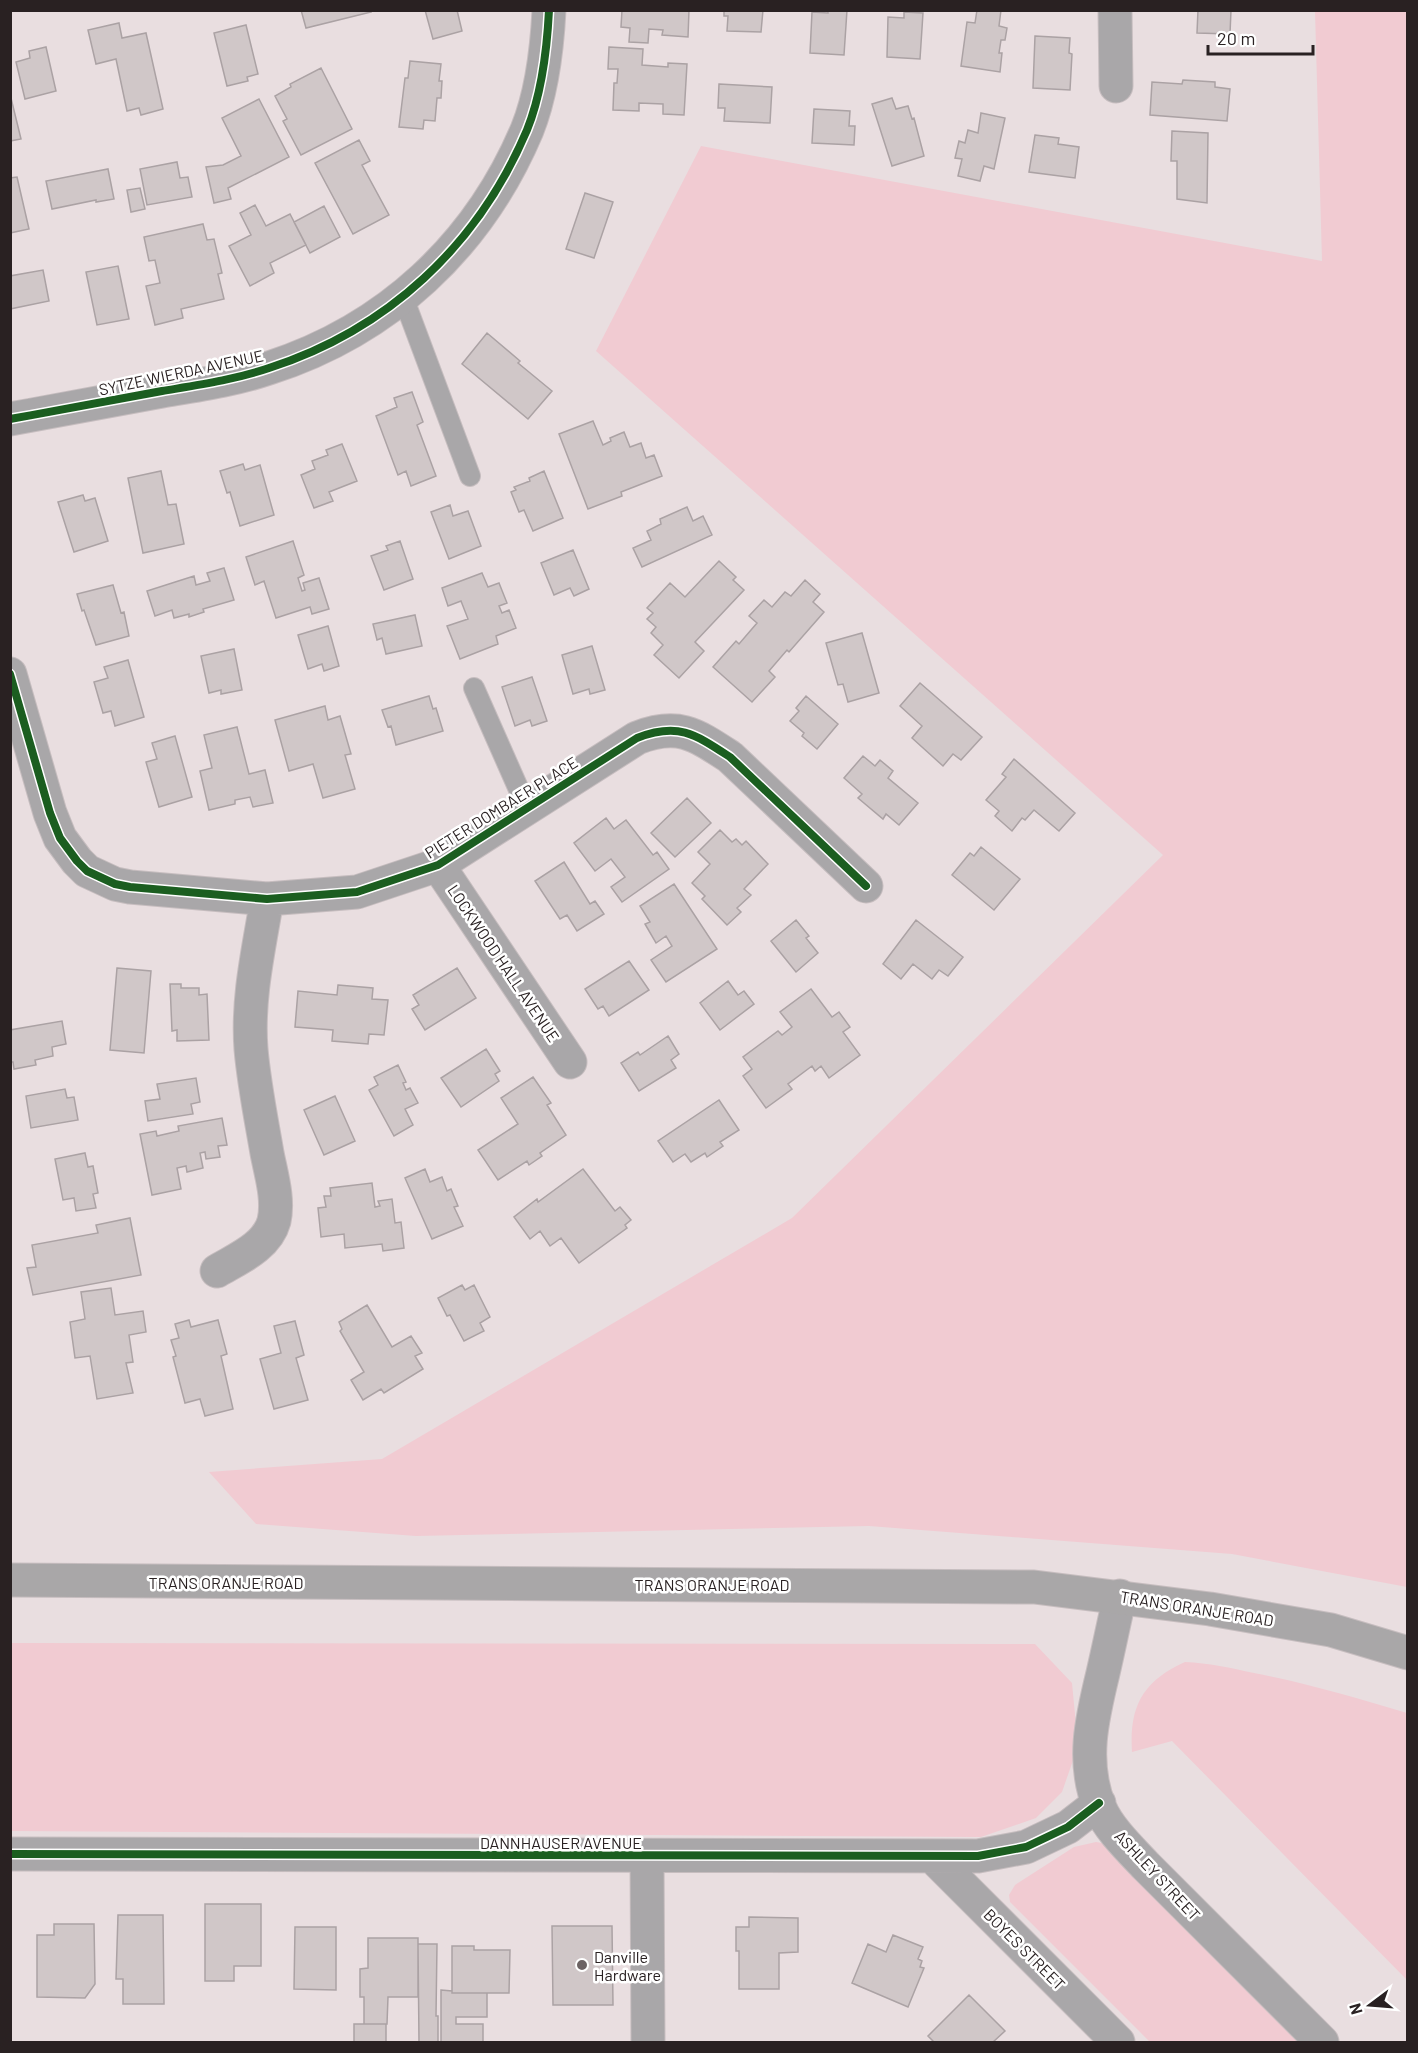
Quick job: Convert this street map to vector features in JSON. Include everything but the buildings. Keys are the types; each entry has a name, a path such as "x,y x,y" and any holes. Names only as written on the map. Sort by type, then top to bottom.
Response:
{"main road":[{"name":"TRANS ORANJE ROAD","path":"10,1581 1034,1587 1120,1596 1331,1629 1407,1653"}],"street":[{"name":"SYTZE WIERDA AVENUE","path":"10,419 228,379 267,369 335,342 375,319 443,260 475,222 503,179 527,129 542,79 549,10"},
{"path":"1115,10 1116,86"},
{"name":"PIETER DOMBAER PLACE","path":"10,674 50,813 60,838 77,861 87,870 115,884 267,899 357,892 438,865 637,738 667,729 687,733 706,741 730,757 866,886"},
{"name":"LOCKWOOD HALL AVENUE","path":"438,865 570,1062"},
{"path":"217,1271 254,1250 274,1221 275,1195 255,1085 251,1046 252,986 267,899"},
{"name":"ASHLEY STREET","path":"1120,1596 1091,1731 1089,1751 1092,1785 1101,1810 1146,1866 1322,2043"},
{"name":"DANNHAUSER AVENUE","path":"10,1854 978,1856 1026,1847 1068,1827 1099,1803"},
{"path":"647,1856 648,2043"},
{"name":"BOYES STREET","path":"932,1856 1118,2043"}],"lane":[{"path":"403,297 470,476"},
{"path":"474,688 527,808"}],"shaded area":[{"path":"1315,11 1407,11 1407,1587 1232,1554 869,1526 416,1536 256,1524 209,1472 382,1459 792,1218 1163,855 596,351 701,146 1322,261"},
{"path":"11,1643 1035,1644 1072,1683 1078,1746 1062,1792 1036,1818 981,1837 11,1831"},
{"path":"1185,1662 1220,1666 1293,1681 1407,1713 1407,1980 1172,1741 1132,1752 1133,1721 1142,1697 1159,1678"},
{"path":"1096,1842 1107,1844 1308,2042 1150,2042 1010,1902 1009,1895 1015,1885 1074,1847"}],"cycle path":[{"path":"10,419 216,382 256,372 312,352 390,307 424,278 455,246 483,211 507,172 527,130 540,86 549,10"},
{"path":"10,674 50,813 60,838 87,871 115,884 267,899 357,892 438,865 637,738 651,733 675,731 696,737 730,757 866,886"},
{"path":"10,1854 978,1856 1026,1847 1068,1827 1099,1803"}],"place":[{"name":"Danville Hardware","path":"582,1965"}]}
